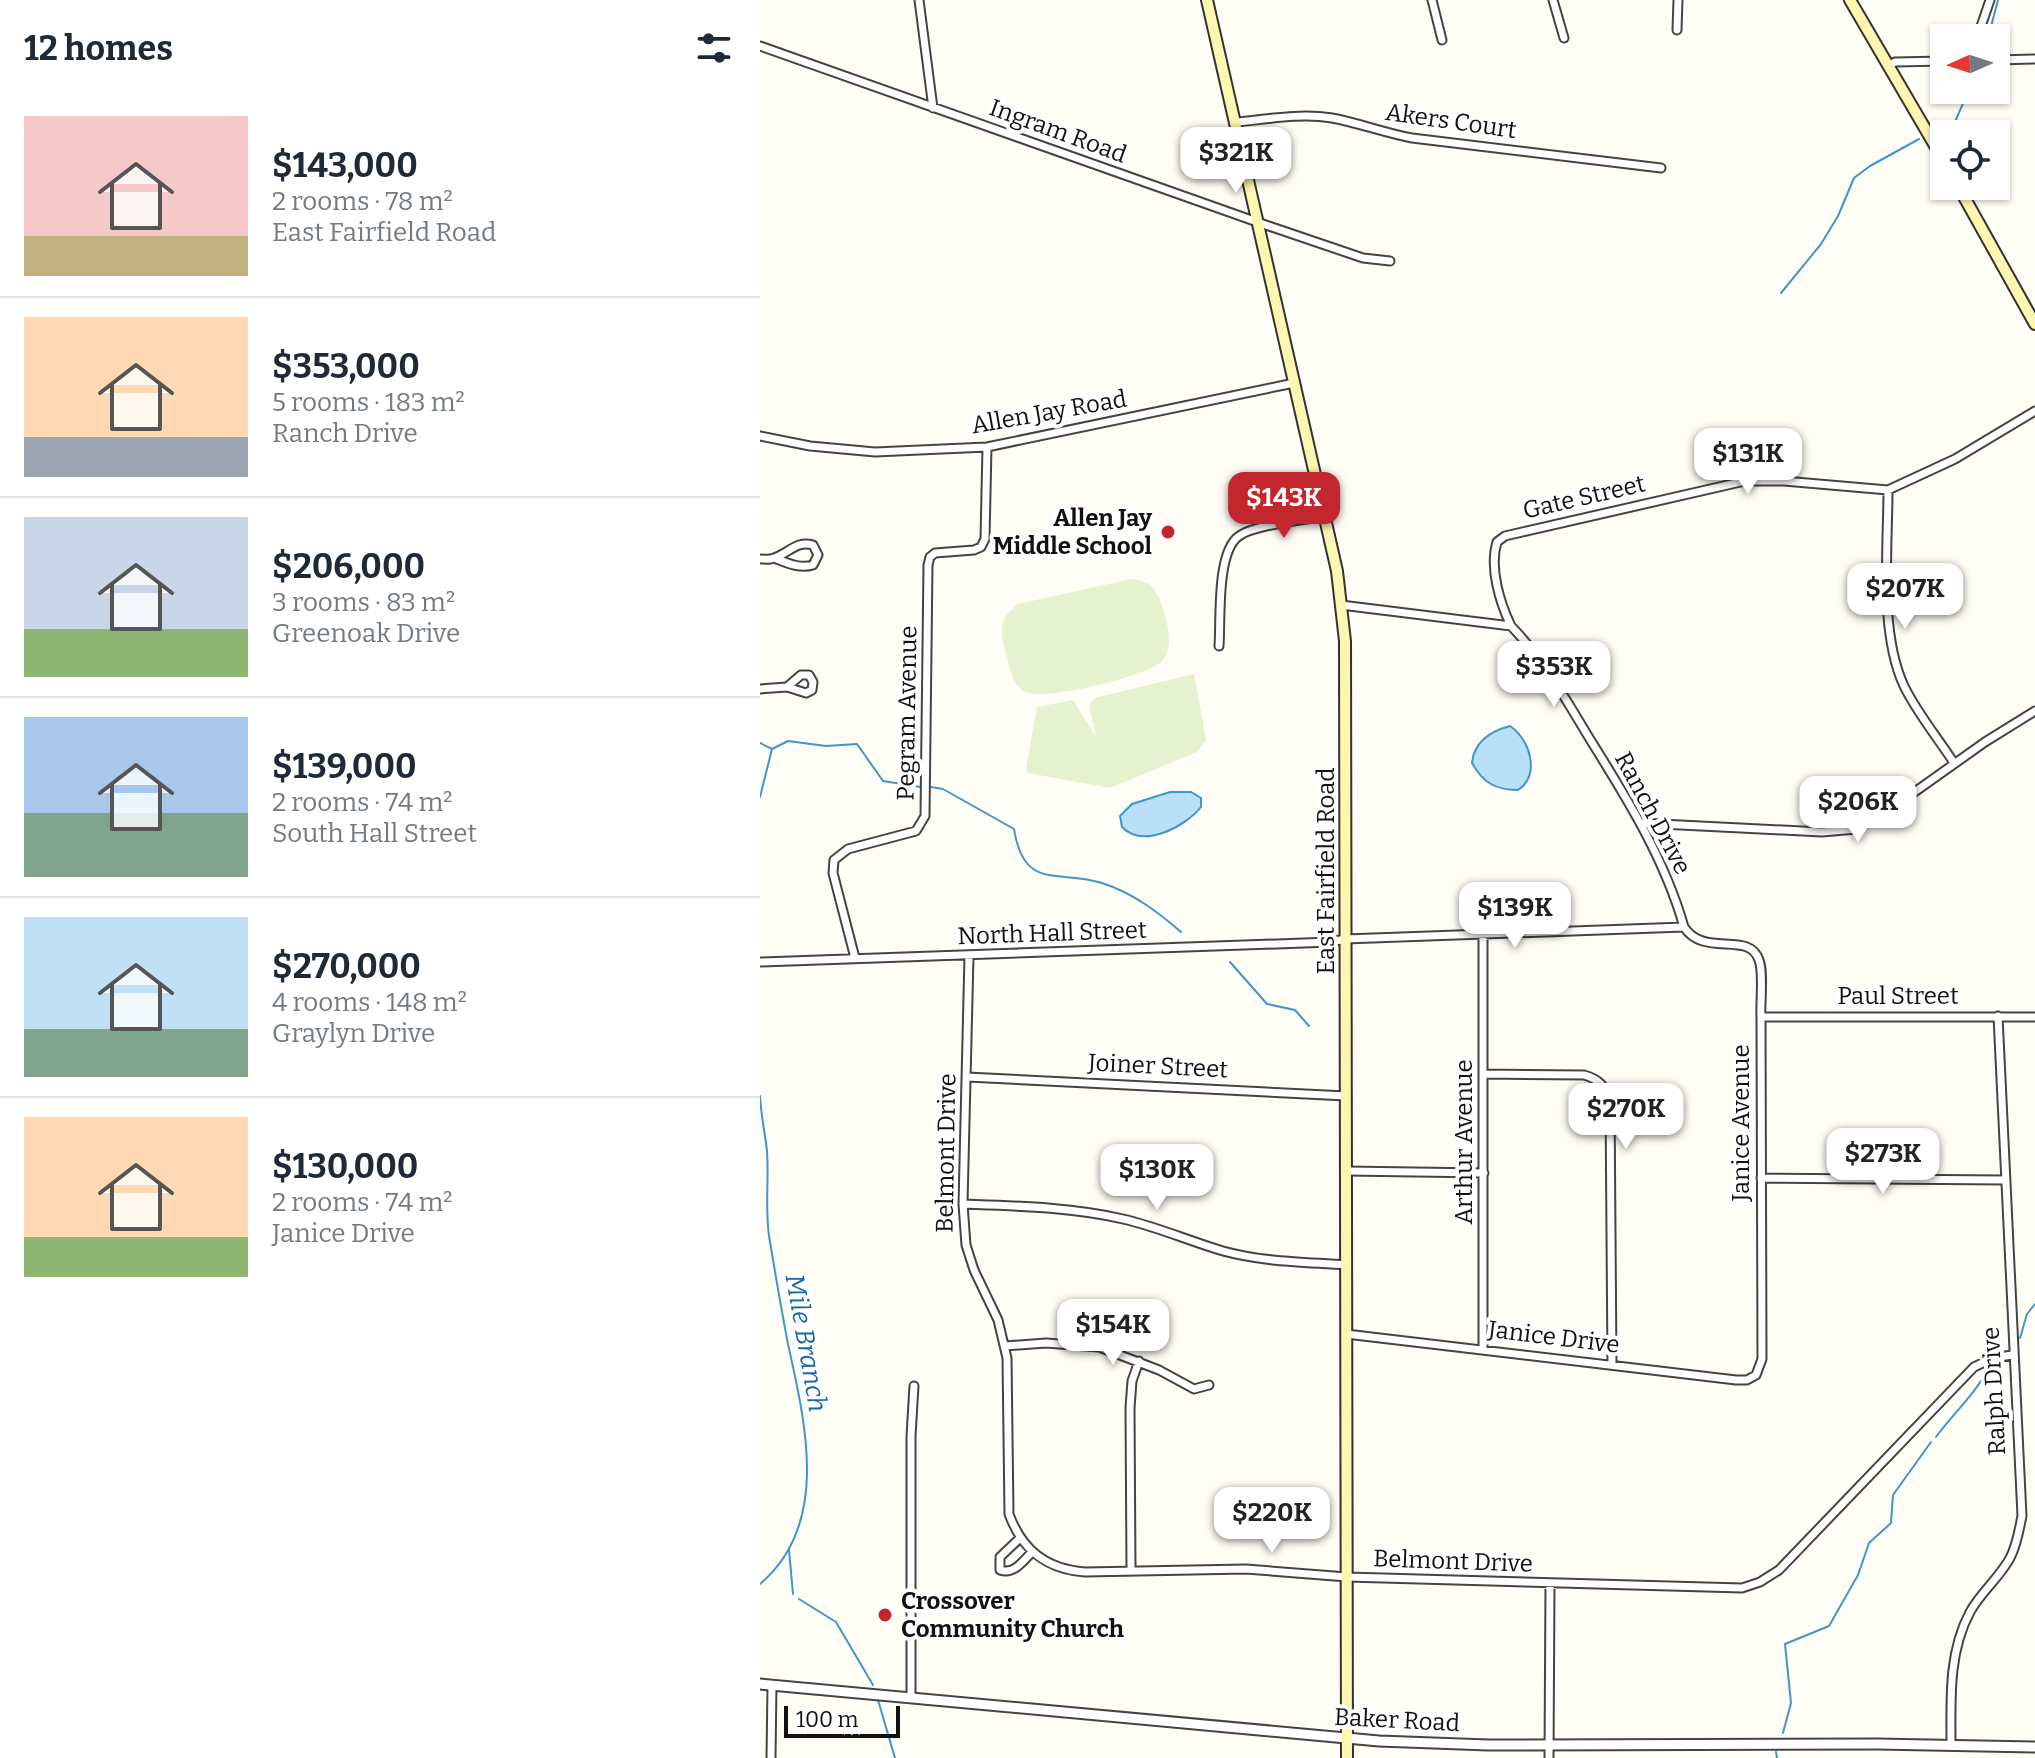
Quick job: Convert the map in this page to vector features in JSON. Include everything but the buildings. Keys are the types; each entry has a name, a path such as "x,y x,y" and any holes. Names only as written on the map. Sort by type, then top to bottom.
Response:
{"main road":[{"name":"East Fairfield Road","path":"1207,0 1337,571 1346,664 1347,1758"},
{"path":"1850,0 1930,137"},
{"path":"1966,200 2035,324"}],"street":[{"path":"919,0 933,108"},
{"path":"1432,0 1442,40"},
{"path":"1553,0 1564,38"},
{"path":"1677,30 1678,0"},
{"path":"1982,24 1990,0"},
{"name":"Ingram Road","path":"760,46 1260,223 1363,258 1390,261"},
{"path":"2010,60 2035,59"},
{"path":"1888,66 1895,62 1930,61"},
{"name":"Akers Court","path":"1237,122 1309,116 1412,138 1661,168"},
{"name":"Allen Jay Road","path":"760,436 810,446 875,452 987,447 1294,383"},
{"name":"Gate Street","path":"1511,626 1502,603 1495,561 1497,542 1505,536 1745,481 1784,481 1888,490 1955,459 2035,411"},
{"name":"Pegram Avenue","path":"855,958 832,871 834,860 848,849 916,831 925,816 928,565 935,553 974,550 981,547 985,539 987,447"},
{"path":"1888,490 1888,604 1892,649 1904,686 1954,763"},
{"path":"1219,646 1220,601 1226,554 1237,537 1325,516"},
{"path":"760,559 774,558 809,567 818,555 813,545 808,543 795,546 774,558"},
{"path":"1341,605 1511,626"},
{"name":"Ranch Drive","path":"1511,626 1548,671 1641,823 1684,927"},
{"path":"760,689 787,687"},
{"path":"1641,823 1822,832 1856,829 2035,711"},
{"name":"North Hall Street","path":"760,962 1684,927"},
{"name":"Janice Avenue","path":"1684,927 1690,937 1700,942 1746,945 1760,961 1762,1359 1756,1375"},
{"name":"Arthur Avenue","path":"1483,935 1483,1349"},
{"name":"Belmont Drive","path":"969,956 963,1204 966,1245 974,1270 998,1320 1005,1346 1009,1384 1009,1514 1020,1538 1047,1564 1071,1571 1246,1569 1347,1577 1550,1585 1742,1588 1760,1582 1779,1570 1974,1367 1993,1358 2012,1355"},
{"name":"Ralph Drive","path":"1951,1745 1954,1657 1969,1614 2010,1560 2022,1516 1998,1016"},
{"name":"Paul Street","path":"1761,1017 2035,1017"},
{"path":"1484,1074 1584,1075 1598,1081 1607,1092 1610,1101 1612,1365"},
{"name":"Joiner Street","path":"967,1077 1346,1096"},
{"path":"1346,1171 1484,1173"},
{"path":"1761,1178 2005,1180"},
{"path":"963,1204 1045,1207 1083,1212 1161,1229 1249,1257 1346,1265"},
{"name":"Janice Drive","path":"1346,1334 1736,1380 1747,1380 1756,1375"},
{"path":"1005,1346 1075,1343 1118,1352 1194,1389 1209,1385"},
{"path":"1131,1570 1130,1408 1132,1381 1139,1361"},
{"path":"911,1696 914,1386"},
{"path":"1020,1538 1000,1557 1000,1570 1013,1570 1032,1552"},
{"path":"1549,1758 1550,1585"},
{"name":"Baker Road","path":"760,1684 1347,1738 1463,1744 2035,1747"},
{"path":"771,1758 772,1685"},
{"path":"760,1739 771,1739"}],"green space":[{"path":"1131,579 1150,585 1161,603 1169,640 1162,661 1119,680 1075,690 1038,694 1028,693 1019,687 1011,674 1002,634 1003,622 1011,610 1018,604"},
{"path":"1194,674 1206,740 1197,752 1110,788 1028,773 1026,769 1037,707 1073,700 1096,737 1089,706 1094,698"}],"water":[{"path":"1510,726 1523,740 1530,758 1529,776 1518,790 1491,784 1472,763 1476,749 1485,738"},
{"path":"1170,792 1191,792 1201,798 1201,807 1175,828 1152,836 1131,833 1122,827 1120,816 1132,804"}],"waterway":[{"path":"1992,24 1998,0"},
{"path":"1956,120 1963,104"},
{"path":"1781,293 1821,244 1838,216 1854,178 1919,139"},
{"path":"772,749 788,741 826,746 857,744 883,781 921,787"},
{"name":"Mile Branch","path":"760,743 772,749 760,797"},
{"path":"931,787 943,789 1014,829 1019,849 1035,870 1113,887 1144,904 1181,932"},
{"path":"1230,962 1267,1004 1295,1010 1309,1026"},
{"name":"Mile Branch","path":"760,1096 767,1151 769,1236 801,1406 807,1471 805,1502 797,1532 782,1560 760,1584"},
{"path":"2020,1338 2027,1314 2035,1304"},
{"path":"1936,1437 1972,1394 1988,1368"},
{"path":"1783,1733 1791,1703 1785,1644 1829,1626 1858,1575 1869,1543 1891,1523 1893,1495 1931,1442"},
{"name":"Mile Branch","path":"789,1550 793,1594"},
{"name":"Mile Branch","path":"799,1599 836,1622 873,1685"},
{"name":"Mile Branch","path":"878,1700 895,1758"},
{"path":"1776,1752 1777,1758"}],"place":[{"name":"Allen Jay Middle School","path":"1168,532"},
{"name":"Crossover Community Church","path":"885,1615"}]}
